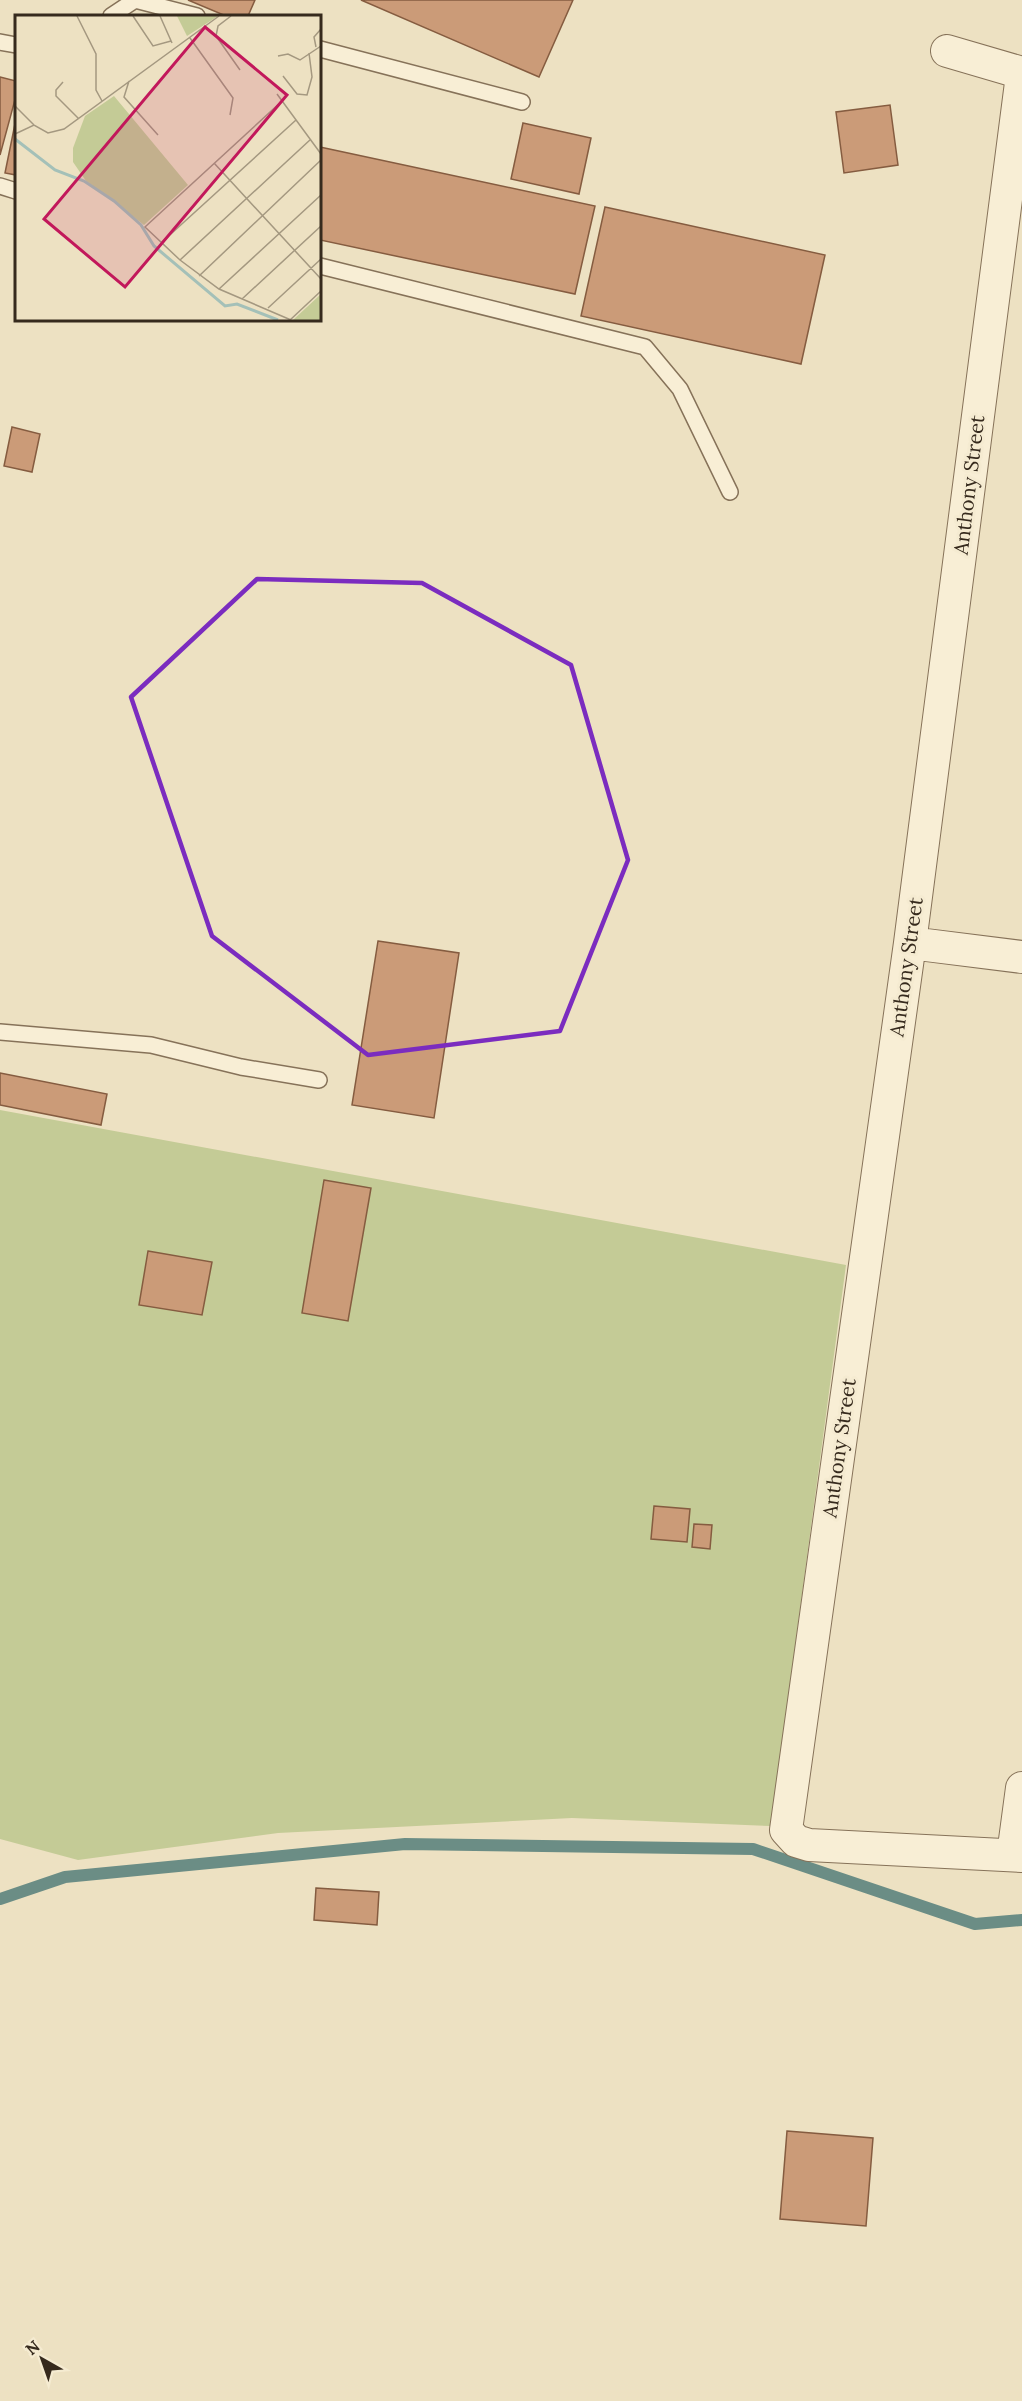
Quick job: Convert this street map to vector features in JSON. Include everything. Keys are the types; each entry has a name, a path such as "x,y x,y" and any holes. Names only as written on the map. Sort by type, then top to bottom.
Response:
{"street":[{"path":"947,51 1022,74"},
{"name":"Anthony Street","path":"1018,1855 809,1845 796,1841 786,1830 910,943 1022,74"},
{"path":"910,943 1022,957"},
{"path":"1018,1855 1022,1788"}],"lane":[{"path":"112,15 135,0 193,15"},
{"path":"0,42 15,45"},
{"path":"321,49 522,102"},
{"path":"0,186 15,191"},
{"path":"321,266 645,347 680,389 730,492"},
{"path":"0,1032 151,1045 241,1067 319,1080"}],"highlighted area":[{"path":"257,579 422,583 571,665 628,860 560,1031 368,1055 212,936 131,697"}],"green space":[{"path":"0,1110 846,1265 771,1826 572,1818 278,1833 78,1860 0,1839"}],"building":[{"path":"188,0 255,0 248,15 224,15"},
{"path":"361,0 573,0 539,77"},
{"path":"0,77 15,81 15,100 0,155"},
{"path":"890,105 898,165 844,173 836,112"},
{"path":"523,123 591,138 579,194 511,179"},
{"path":"15,124 15,175 5,173"},
{"path":"321,147 595,206 575,294 321,240"},
{"path":"605,207 825,255 801,364 581,316"},
{"path":"12,427 40,434 32,472 4,466"},
{"path":"378,941 459,953 434,1118 352,1105"},
{"path":"0,1073 107,1094 101,1125 0,1105"},
{"path":"324,1180 371,1188 348,1321 302,1313"},
{"path":"148,1251 212,1262 202,1315 139,1305"},
{"path":"654,1506 690,1509 687,1542 651,1539"},
{"path":"694,1524 712,1525 710,1549 692,1547"},
{"path":"316,1888 379,1892 377,1925 314,1920"},
{"path":"787,2131 873,2138 866,2226 780,2219"}],"waterway":[{"path":"0,1899 65,1877 405,1844 753,1849 975,1924 1022,1920"}]}
